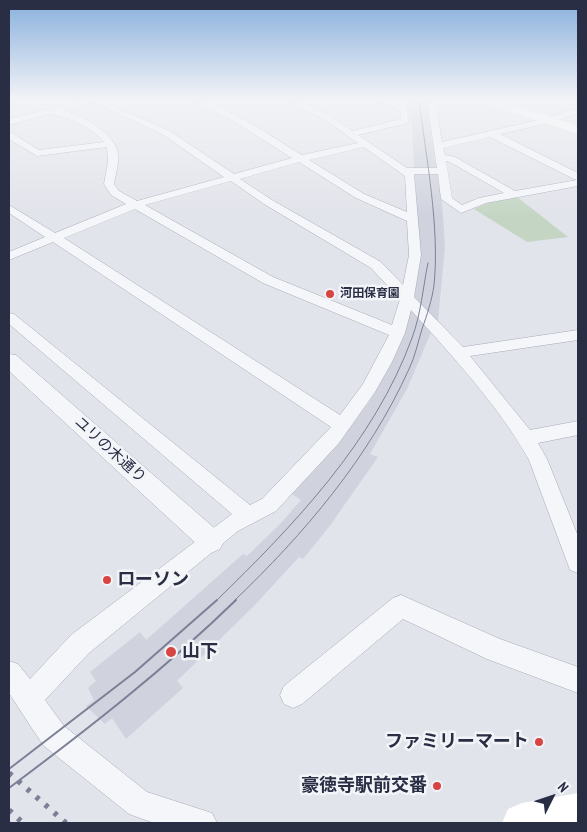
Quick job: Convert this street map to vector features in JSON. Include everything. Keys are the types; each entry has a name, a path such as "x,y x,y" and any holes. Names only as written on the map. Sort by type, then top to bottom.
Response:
{"main road":[{"path":"522,823 578,813"}],"street":[{"path":"16,139 37,154 110,144"},
{"path":"105,139 110,144 113,159 108,184 115,193 268,280 397,333"},
{"path":"174,139 268,202 376,266 459,353 526,438 538,459 572,528 578,563"},
{"path":"267,139 360,196 403,217 414,220"},
{"path":"29,698 80,644 211,540 248,515 269,505 320,453 369,388 397,333 407,299 415,255 414,220 410,175 357,139"},
{"path":"437,139 447,199 461,210 483,200 578,183"},
{"path":"438,146 467,139"},
{"path":"502,139 578,177"},
{"path":"9,256 134,205 299,159 365,144"},
{"path":"440,158 452,159 513,194"},
{"path":"405,171 442,171"},
{"path":"9,208 342,426"},
{"path":"9,317 248,515"},
{"path":"459,353 578,335"},
{"name":"ユリの木通り","path":"9,360 211,540"},
{"path":"526,438 578,428"},
{"path":"293,695 401,606 496,650 578,680"},
{"path":"9,673 29,698 42,721 54,736 140,804 202,823"}],"shaded area":[{"path":"413,139 432,139 436,168 414,168"},
{"path":"414,173 437,174 442,201 445,247 438,321 434,321 414,299 421,254"},
{"path":"414,311 432,330 407,389 370,454 378,457 329,527 303,559 299,557 254,606 177,681 183,688 126,739 112,718 105,724 86,706 94,700 88,688 96,681 90,672 140,632 146,640 243,554 247,556 280,524 301,500 290,493 338,444 369,402 390,364 410,312"}],"green space":[{"path":"516,196 568,237 527,242 474,209 490,202"}],"tram line":[{"path":"234,601 310,522 355,464 393,402 413,360 434,285 434,216 424,139"},
{"path":"217,600 302,512 354,447 376,412 396,376 412,338 420,310 428,263"},
{"path":"9,769 135,672 217,600"},
{"path":"9,788 126,698 236,600"}],"railway":[{"path":"9,773 66,823"},
{"path":"9,810 23,823"}],"place":[{"name":"河田保育園","path":"330,294"},
{"name":"ローソン","path":"107,580"},
{"name":"山下","path":"171,652"},
{"name":"ファミリーマート","path":"539,742"},
{"name":"豪徳寺駅前交番","path":"437,786"}]}
